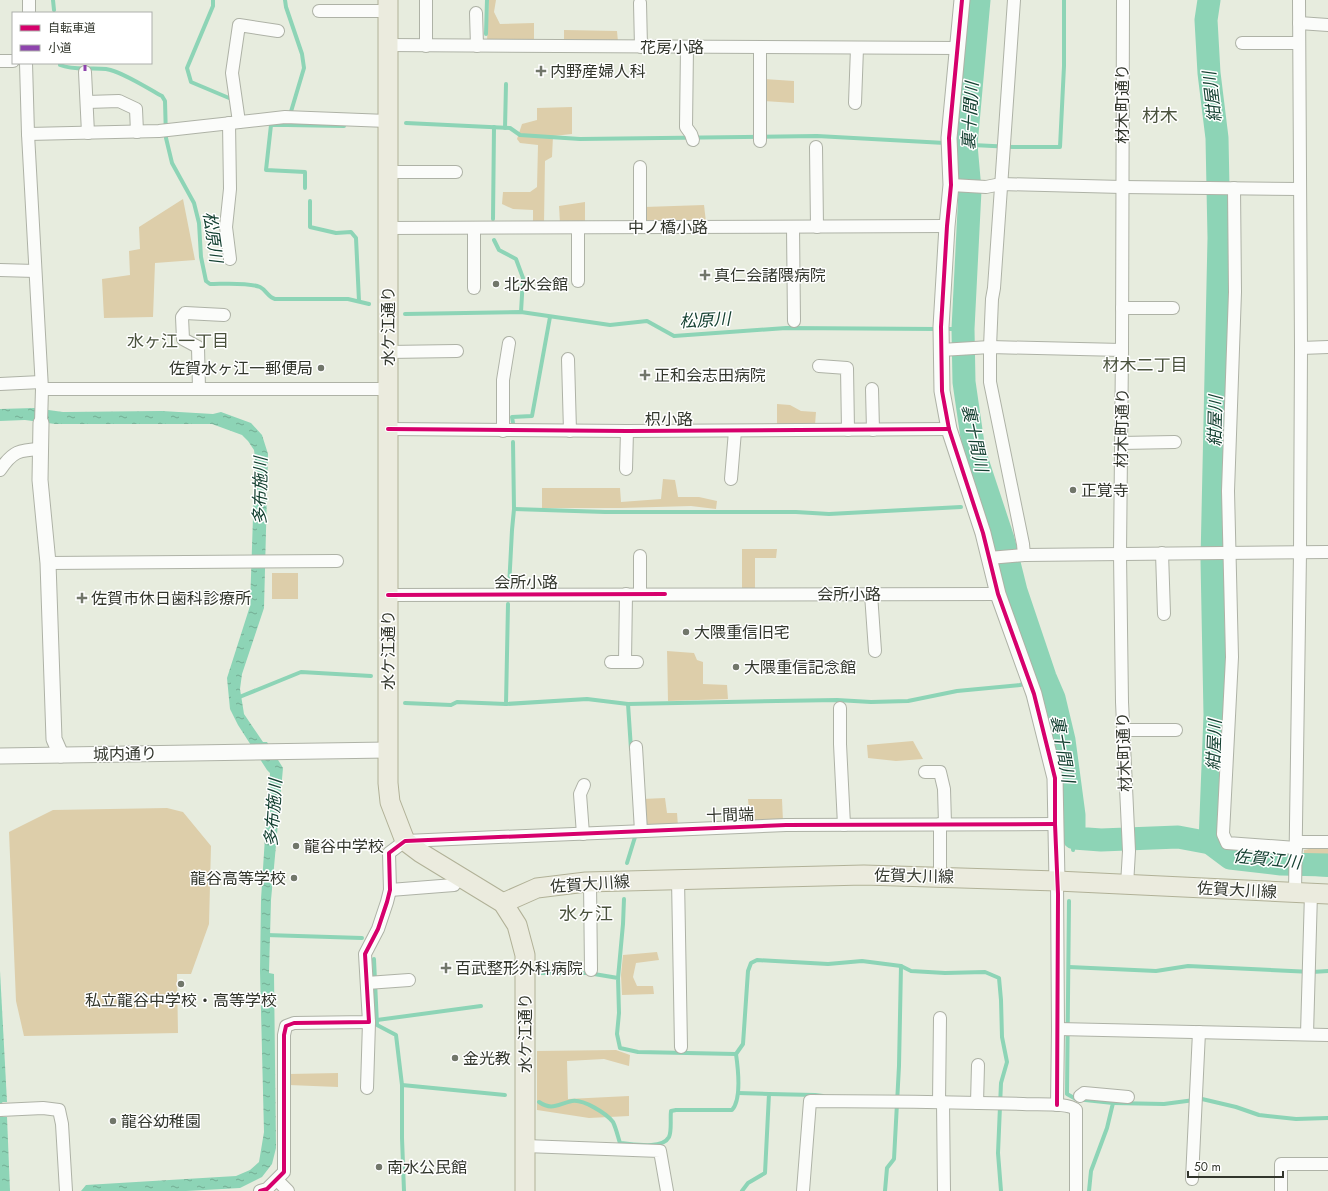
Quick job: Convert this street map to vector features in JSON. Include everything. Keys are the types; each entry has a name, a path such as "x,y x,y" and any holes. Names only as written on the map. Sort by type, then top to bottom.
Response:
{"main road":[{"name":"水ケ江通り","path":"388,5 387,389 388,750 390,802 405,841 421,853 503,903 517,925 525,956 525,1191"},
{"name":"佐賀大川線","path":"503,903 537,888 590,882 940,874 1127,885 1312,893"}],"street":[{"path":"29,0 30,12"},
{"path":"426,0 426,46"},
{"path":"962,0 949,143 954,185 947,226 941,329 945,350 942,391 950,429 983,533 998,594 1034,694 1055,778 1057,881 1065,1029 1056,1105"},
{"path":"1014,0 994,288 987,347 990,382 1023,544 1022,555"},
{"name":"材木町通り","path":"1123,0 1120,554 1123,730 1129,851 1127,885"},
{"path":"1299,0 1301,348 1296,872 1312,893 1307,1034"},
{"path":"640,4 641,47"},
{"path":"319,11 388,5"},
{"path":"476,12 477,46"},
{"path":"1299,23 1328,25"},
{"path":"230,259 226,227 234,122 232,73 239,25 278,31"},
{"path":"1242,43 1299,43"},
{"name":"花房小路","path":"388,45 957,48"},
{"path":"687,47 686,127 692,137"},
{"path":"760,48 760,135"},
{"path":"855,103 857,48"},
{"path":"0,61 12,61"},
{"path":"26,64 34,272 41,385 40,480 48,562 54,739 61,755"},
{"path":"86,72 88,133"},
{"path":"87,102 119,101 136,109 136,132"},
{"path":"28,134 159,131 290,117 387,121"},
{"path":"816,147 817,227"},
{"path":"640,167 640,228"},
{"path":"388,172 456,172"},
{"path":"954,185 986,187 1001,184 1299,189"},
{"path":"1223,188 1234,292 1228,491 1232,657 1224,834 1228,843 1296,847 1328,842"},
{"name":"中ノ橋小路","path":"388,228 947,226"},
{"path":"793,227 794,321"},
{"path":"474,228 474,288"},
{"path":"578,228 578,281"},
{"path":"0,270 34,272"},
{"path":"1122,308 1173,308"},
{"path":"199,389 198,347 183,339 182,317 185,314 224,315"},
{"path":"503,431 503,380 509,343"},
{"path":"945,350 987,347 1122,350"},
{"path":"1301,348 1328,347"},
{"path":"388,352 457,351"},
{"path":"568,359 570,431"},
{"path":"819,366 847,368 848,430"},
{"path":"0,384 199,389 387,389"},
{"path":"872,389 872,430"},
{"name":"枳小路","path":"388,429 627,432 950,429"},
{"path":"731,479 735,431"},
{"path":"626,469 627,432"},
{"path":"1121,443 1175,442"},
{"path":"0,470 8,458 22,450 41,449"},
{"path":"990,558 1022,555 1328,552"},
{"path":"1162,553 1164,614"},
{"path":"640,556 640,594"},
{"path":"48,562 337,561"},
{"path":"611,662 631,661 626,594"},
{"path":"871,594 875,651"},
{"name":"会所小路","path":"388,595 998,594"},
{"path":"840,708 840,744 844,825"},
{"path":"1123,730 1176,730"},
{"path":"636,747 641,831"},
{"name":"城内通り","path":"0,756 388,750"},
{"path":"925,772 940,772 944,789 940,874"},
{"path":"583,834 580,794 584,785"},
{"name":"十間端","path":"405,841 786,825 1055,824"},
{"path":"367,1088 372,983 366,954 378,929 390,890 389,853 405,841"},
{"path":"390,890 454,885 460,876"},
{"path":"678,879 681,1047"},
{"path":"590,882 591,970"},
{"path":"372,983 409,980"},
{"path":"940,1018 944,1191"},
{"path":"260,1191 267,1189 284,1172 284,1034 286,1026 294,1023 369,1022"},
{"path":"1065,1029 1328,1035"},
{"path":"1192,1179 1199,1032"},
{"path":"977,1103 978,1065"},
{"path":"1080,1096 1084,1093 1128,1097"},
{"path":"803,1191 810,1101 1056,1105 1074,1108 1076,1110 1076,1191"},
{"path":"5,1110 43,1108 59,1110 62,1124 66,1191"},
{"path":"525,1146 660,1150 667,1191"},
{"path":"1280,1191 1281,1164 1328,1164"},
{"path":"277,1180 288,1191"}],"shaded area":[{"path":"489,0 496,0 494,12 500,24 534,23 534,41 487,41"},
{"path":"564,30 617,31 618,42 564,41"},
{"path":"764,79 794,81 794,103 764,101"},
{"path":"572,107 572,134 553,136 552,157 545,161 544,223 533,223 533,210 513,209 502,204 503,192 530,192 537,187 538,145 520,143 517,139 522,124 537,120 537,108"},
{"path":"183,199 195,260 155,263 153,317 104,318 102,279 130,275 129,251 140,249 139,227"},
{"path":"585,202 585,223 560,223 559,206"},
{"path":"704,205 706,222 644,222 644,207"},
{"path":"777,404 790,405 801,411 816,412 815,425 777,425"},
{"path":"663,479 675,480 678,497 699,497 717,501 716,509 691,506 542,508 542,488 620,488 621,502 661,499"},
{"path":"742,549 777,549 776,558 755,558 755,589 742,589"},
{"path":"272,573 298,573 298,599 272,599"},
{"path":"667,651 694,653 697,660 703,662 703,684 727,685 728,699 668,701"},
{"path":"913,741 923,759 896,761 868,758 867,745"},
{"path":"665,798 667,813 677,813 678,826 644,828 642,799"},
{"path":"748,799 782,799 783,822 750,823"},
{"path":"167,808 183,812 211,846 209,924 191,974 177,974 178,1033 24,1036 16,1001 9,832 53,810"},
{"path":"1328,847 1328,860 1311,860 1304,856 1304,850"},
{"path":"657,952 659,960 636,963 633,977 637,986 653,986 654,994 622,995 621,975 623,955"},
{"path":"616,1050 630,1055 629,1066 604,1059 567,1061 568,1099 629,1096 629,1116 589,1118 537,1110 537,1051"},
{"path":"338,1073 338,1087 289,1085 289,1074"}],"water":[{"name":"多布施川","path":"34,408 63,412 162,411 213,414 221,412 251,423 262,435 268,454 264,608 242,674 240,689 244,714 263,742 267,742 283,768 271,900 269,973 274,974 276,1148 272,1164 262,1177 240,1188 186,1191 81,1191 86,1185 236,1176 250,1170 259,1162 264,1132 260,971 261,899 270,773 238,725 230,709 227,678 250,606 255,458 254,450 242,435 212,424 55,424 25,420 0,421 0,409"},
{"path":"1304,856 1311,860 1328,860 1328,877 1303,875"},
{"path":"0,971 7,1102 0,1102"},
{"path":"0,1117 7,1117 10,1191 0,1191"}],"waterway":[{"path":"53,0 54,10"},
{"path":"213,0 213,6 187,68 191,82 229,98"},
{"path":"285,0 302,54 304,68 287,125 344,126"},
{"path":"486,34 487,0"},
{"name":"裏十間川","path":"979,0 966,145 970,190 963,329 964,382 974,451 1003,539 1016,591 1045,677 1054,698 1064,740 1074,815 1074,838 1101,840 1178,837 1210,843 1230,858 1281,864 1328,865"},
{"path":"952,144 1013,147 1060,147 1064,66 1064,0"},
{"name":"紺屋川","path":"1209,0 1206,20 1209,73 1217,138 1219,238 1212,560 1215,715 1210,843"},
{"name":"松原川","path":"60,64 71,68 100,68 113,71 162,96 165,101 166,138 172,163 194,203 199,223 201,257 206,281 210,284 255,285 262,288 275,299 348,299 369,304"},
{"path":"505,128 506,84"},
{"path":"406,123 510,128 520,135 580,139 817,136 945,143"},
{"path":"287,125 271,125 266,170 305,172 305,188"},
{"path":"493,219 494,127"},
{"path":"310,201 310,227 336,233 351,232 356,238 359,301"},
{"path":"494,240 499,250 516,259 523,278 521,312"},
{"name":"松原川","path":"405,314 521,312 610,325 647,321 674,336 786,328 937,329"},
{"path":"513,423 512,417 532,416 550,317"},
{"name":"松原川","path":"944,329 963,329"},
{"path":"509,587 514,509 513,442"},
{"path":"514,509 605,512 796,512 829,514 961,507"},
{"path":"506,704 508,604"},
{"path":"237,698 301,672 371,676"},
{"path":"1033,681 1045,677"},
{"path":"405,703 451,705 457,702 506,704 587,699 628,704 837,700 871,702 908,701 957,691 1020,685 1026,683"},
{"path":"628,704 631,749"},
{"path":"627,863 635,837"},
{"path":"1073,850 1074,838"},
{"path":"618,978 624,899"},
{"path":"1069,901 1067,1094 1076,1099 1113,1103 1164,1104 1202,1099 1236,1107 1259,1115 1296,1119 1328,1118"},
{"path":"266,935 362,938"},
{"path":"374,959 377,1025 396,1035 402,1085 404,1191"},
{"path":"736,1054 743,1044 748,971 751,963 757,960 828,964 862,961 901,966 911,971 945,973 985,972 999,978 1002,1037 1007,1062 1001,1083 998,1153 1001,1191"},
{"path":"885,1191 887,1168 894,1159 899,1066 901,966"},
{"path":"1069,967 1156,971 1188,966 1312,972 1328,971"},
{"path":"539,973 588,973 618,978 619,1013 617,1034 620,1048 638,1052 736,1054 738,1067 737,1099 732,1110 671,1111 669,1137 660,1144 639,1145 620,1143 613,1122 610,1118 588,1104 572,1101 555,1106 548,1106 539,1102"},
{"path":"377,1020 481,1006"},
{"path":"402,1085 505,1095"},
{"path":"0,1093 1,1122"},
{"path":"738,1093 769,1094 765,1173 748,1183 742,1191"},
{"path":"769,1094 823,1096"},
{"path":"1089,1191 1091,1171 1107,1128 1113,1103"}],"marked path":[{"path":"85,65 85,72"}],"cycle path":[{"path":"962,0 949,138 951,185 941,327 942,391 949,429 983,533 998,594 1034,694 1055,778 1058,894 1057,1105"},
{"path":"388,429 627,431 949,429"},
{"path":"388,595 665,594"},
{"path":"260,1191 267,1189 284,1172 284,1035 286,1026 294,1023 369,1022 365,954 378,929 390,890 389,853 405,841 786,825 1055,824"}],"place":[{"name":"内野産婦人科","path":"541,71"},
{"name":"真仁会諸隈病院","path":"705,275"},
{"name":"北水会館","path":"496,284"},
{"name":"佐賀水ヶ江一郵便局","path":"321,368"},
{"name":"正和会志田病院","path":"645,375"},
{"name":"正覚寺","path":"1073,490"},
{"name":"佐賀市休日歯科診療所","path":"82,598"},
{"name":"大隈重信旧宅","path":"686,632"},
{"name":"大隈重信記念館","path":"736,667"},
{"name":"龍谷中学校","path":"296,846"},
{"name":"龍谷高等学校","path":"294,878"},
{"name":"百武整形外科病院","path":"446,968"},
{"name":"私立龍谷中学校・高等学校","path":"181,984"},
{"name":"金光教","path":"455,1058"},
{"name":"龍谷幼稚園","path":"113,1121"},
{"name":"南水公民館","path":"379,1167"}],"district":[{"name":"材木","path":"1160,116"},
{"name":"水ヶ江一丁目","path":"178,341"},
{"name":"材木二丁目","path":"1145,365"},
{"name":"水ヶ江","path":"586,914"}],"water label":[{"name":"佐賀江川","path":"1267,859"}]}
